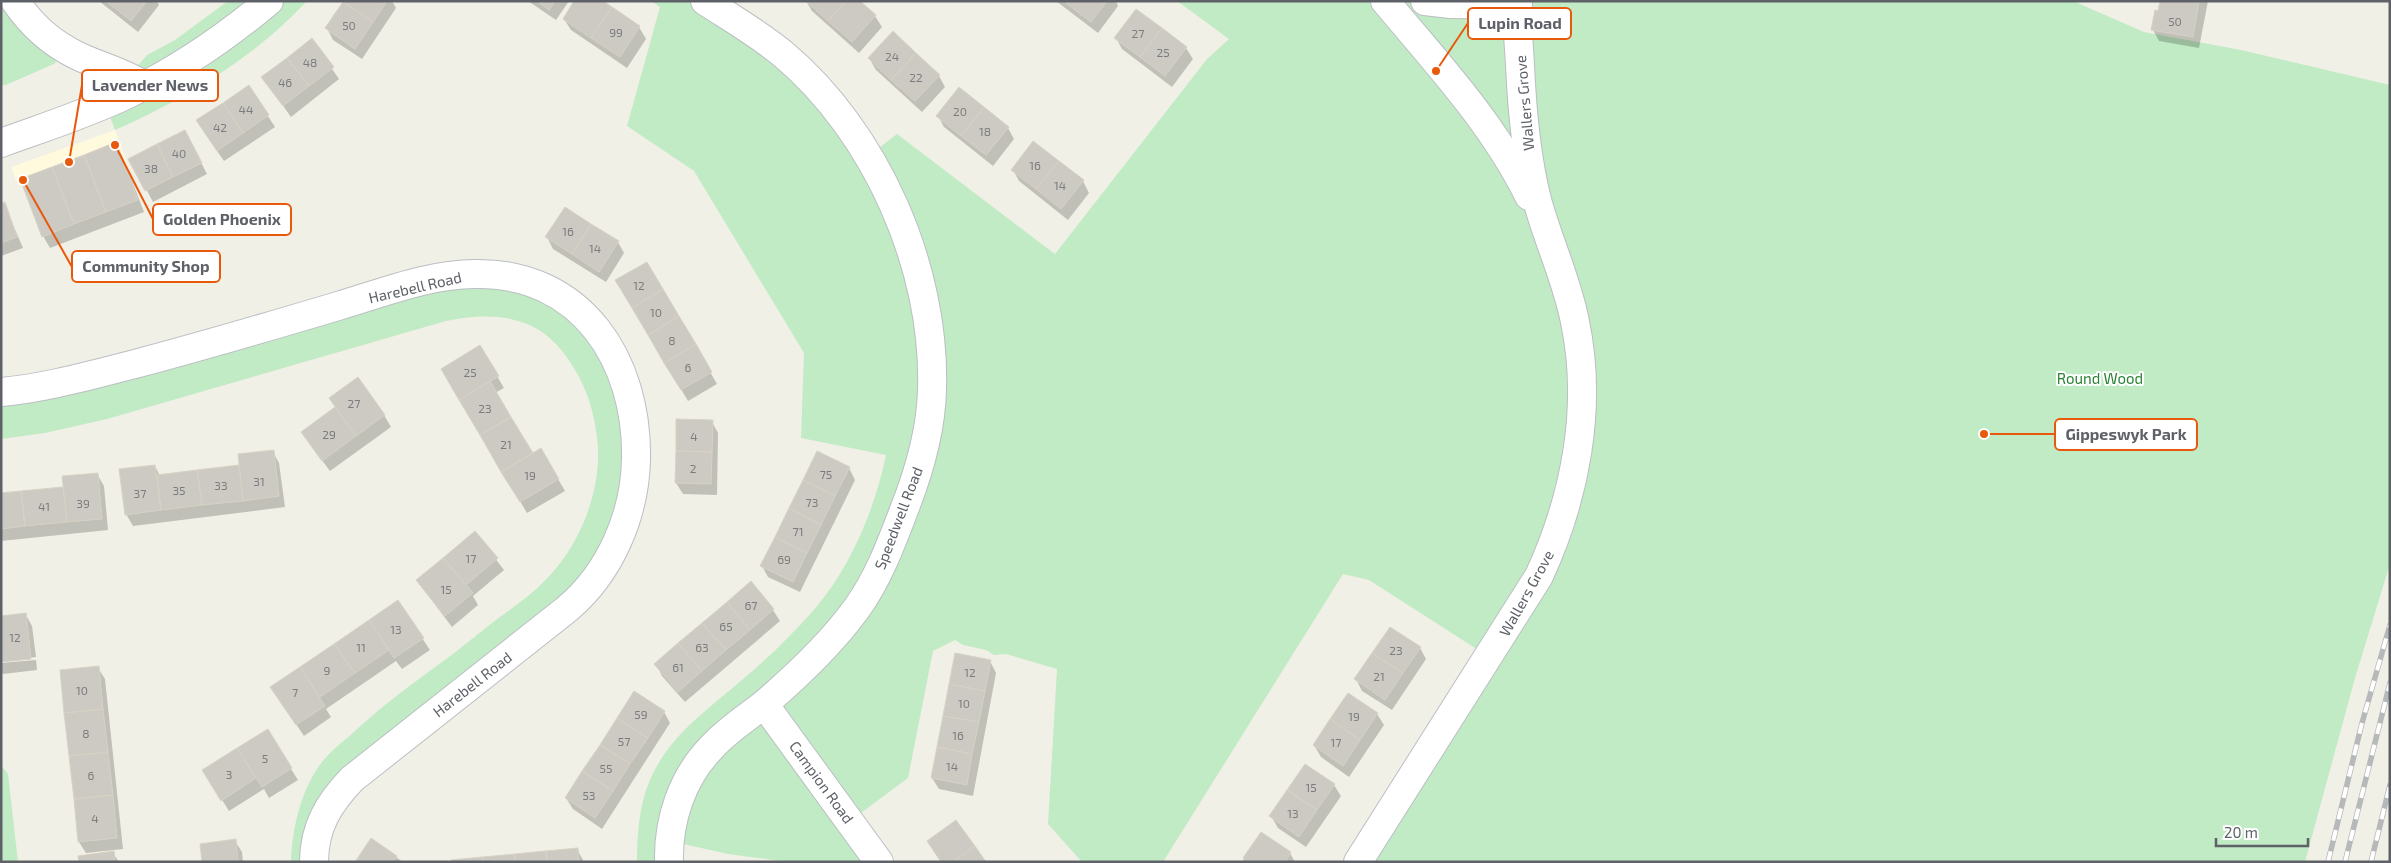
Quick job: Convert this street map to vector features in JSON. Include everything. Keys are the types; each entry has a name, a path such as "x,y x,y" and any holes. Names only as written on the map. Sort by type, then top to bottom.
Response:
{"street":[{"path":"14,1 30,22 47,38 80,56 124,73 145,86"},
{"path":"1,143 112,101 145,86 204,52 269,1"},
{"name":"Speedwell Road","path":"669,862 673,818 689,776 712,746 800,672 856,609 888,551 912,491 929,426 932,389 930,338 924,304 908,242 894,204 869,155 837,111 784,55 705,1"},
{"name":"Wallers Grove","path":"1385,1 1429,53 1508,158 1546,230"},
{"name":"Wallers Grove","path":"1358,862 1539,576 1556,540 1567,502 1576,455 1581,413 1582,382 1575,323 1565,284 1546,230 1530,167 1525,133 1518,3 1451,4 1425,1"},
{"name":"Harebell Road","path":"1,392 80,378 204,345 413,285 463,274 503,276 554,291 577,308 605,339 625,379 632,414 636,454 631,504 617,541 604,567 572,604 352,778 331,801 319,826 314,845 314,862"},
{"name":"Campion Road","path":"764,704 879,862"}],"shaded area":[{"path":"115,130 129,168 31,206 20,179 16,181 11,167"}],"green space":[{"path":"1,1 54,57 56,63 6,85 1,85"},
{"path":"228,1 307,1 286,22 241,59 193,91 115,130 105,104 147,55 175,40"},
{"name":"Round Wood","path":"651,1 705,1 757,35 870,155 897,134 1055,254 1207,59 1229,39 1177,1 2073,1 2144,32 2241,50 2390,85 2390,564 2355,678 2305,862 1358,862 1489,657 1369,580 1343,574 1163,862 1082,862 1048,824 1057,669 1006,654 994,655 986,650 963,645 955,640 933,651 908,778 850,821 879,862 789,862 728,854 670,841 669,862 637,862 641,810 646,790 657,765 676,739 776,650 825,596 849,559 868,518 886,455 801,438 804,353 694,171 627,126 660,7"},
{"path":"463,274 577,308 633,421 604,567 361,770 314,862 291,862 298,812 312,777 323,761 336,747 391,700 535,590 557,567 576,539 590,506 597,471 598,454 595,424 589,399 572,364 555,343 544,333 531,326 504,318 475,317 446,321 107,419 45,433 1,439 1,392"},
{"path":"1,765 8,774 18,862 1,862"}],"building":[{"path":"106,1 147,1 131,21"},
{"path":"343,1 387,1 373,22"},
{"path":"537,1 555,1 549,10"},
{"path":"574,1 603,1 612,7 591,38 563,19"},
{"path":"806,1 846,1 828,21"},
{"path":"846,1 860,1 876,15 852,42 828,21"},
{"path":"1067,1 1107,1 1091,22 1066,3"},
{"path":"2160,1 2199,2 2193,37 2151,30 2155,10 2158,11"},
{"path":"343,2 373,22 355,49 325,28"},
{"path":"612,7 640,26 620,57 591,38"},
{"path":"1136,9 1162,28 1140,57 1114,38"},
{"path":"1162,28 1187,47 1165,76 1140,57"},
{"path":"893,31 916,53 891,80 868,58"},
{"path":"312,38 334,67 309,86 287,58"},
{"path":"916,53 940,75 915,101 891,80"},
{"path":"287,58 309,86 283,106 261,77"},
{"path":"249,85 269,115 243,133 223,103"},
{"path":"959,87 984,107 961,136 936,116"},
{"path":"223,103 243,133 217,151 196,120"},
{"path":"984,107 1009,127 986,155 961,136"},
{"path":"185,130 202,163 173,177 157,144"},
{"path":"1033,141 1059,161 1036,189 1011,170"},
{"path":"116,142 138,200 106,212 84,155"},
{"path":"157,144 173,177 145,191 128,159"},
{"path":"84,155 106,212 74,224 52,167"},
{"path":"1059,161 1084,180 1061,209 1036,189"},
{"path":"52,167 74,224 42,237 20,179"},
{"path":"5,202 17,237 1,243 1,204"},
{"path":"565,207 591,224 572,254 545,237"},
{"path":"591,224 619,241 599,272 572,254"},
{"path":"647,262 663,289 632,308 615,280"},
{"path":"663,289 679,316 648,335 632,308"},
{"path":"679,316 696,344 664,363 648,335"},
{"path":"696,344 712,372 681,390 664,363"},
{"path":"480,345 499,376 459,400 441,369"},
{"path":"358,377 385,415 356,436 329,398"},
{"path":"490,381 511,417 480,435 459,400"},
{"path":"335,407 356,436 322,461 301,432"},
{"path":"511,417 533,453 501,472 480,435"},
{"path":"676,419 713,420 712,452 676,451"},
{"path":"541,448 559,479 520,502 501,472"},
{"path":"274,450 279,496 243,501 238,454"},
{"path":"676,451 712,452 711,484 675,483"},
{"path":"817,451 850,467 835,496 803,480"},
{"path":"155,465 161,510 125,515 119,469"},
{"path":"239,465 243,501 202,505 197,470"},
{"path":"197,470 202,505 161,510 157,475"},
{"path":"98,473 102,519 67,522 62,476"},
{"path":"803,480 835,496 821,525 789,508"},
{"path":"63,487 67,522 25,526 21,491"},
{"path":"21,491 25,526 1,529 1,493"},
{"path":"789,508 821,525 807,553 775,537"},
{"path":"475,531 498,558 466,585 443,558"},
{"path":"775,537 807,553 793,582 760,566"},
{"path":"443,558 473,593 445,616 416,580"},
{"path":"751,581 774,609 750,630 727,602"},
{"path":"398,600 424,638 394,658 369,620"},
{"path":"727,602 750,630 726,650 702,623"},
{"path":"26,613 31,659 1,662 1,616"},
{"path":"369,620 389,650 355,673 334,644"},
{"path":"702,623 726,650 702,671 678,643"},
{"path":"1390,627 1421,647 1403,673 1372,653"},
{"path":"678,643 702,671 678,692 654,664"},
{"path":"334,644 355,673 320,697 300,667"},
{"path":"955,653 991,660 985,691 949,684"},
{"path":"1372,653 1403,673 1385,700 1354,679"},
{"path":"99,666 103,709 64,713 60,670"},
{"path":"300,667 325,706 296,725 270,687"},
{"path":"949,684 985,691 979,722 943,716"},
{"path":"634,691 665,711 648,738 617,718"},
{"path":"1348,693 1378,713 1360,740 1330,719"},
{"path":"103,709 108,752 69,756 64,713"},
{"path":"943,716 979,722 972,754 937,747"},
{"path":"617,718 648,738 630,764 600,745"},
{"path":"1330,719 1360,740 1343,766 1313,745"},
{"path":"268,729 292,768 262,787 237,748"},
{"path":"600,745 630,764 613,791 582,771"},
{"path":"937,747 972,754 967,785 931,778"},
{"path":"237,748 256,778 221,801 202,770"},
{"path":"108,752 113,795 74,799 69,756"},
{"path":"1305,764 1335,784 1317,810 1287,790"},
{"path":"582,771 613,791 595,818 565,798"},
{"path":"1287,790 1317,810 1299,837 1269,816"},
{"path":"113,795 117,838 78,842 74,799"},
{"path":"956,820 975,846 953,862 941,862 927,841"},
{"path":"1261,832 1291,852 1285,862 1248,862 1243,858"},
{"path":"371,838 397,856 393,862 355,862"},
{"path":"236,839 238,862 202,862 200,844"},
{"path":"975,846 986,862 953,862"},
{"path":"578,848 579,862 547,862 546,851"},
{"path":"114,851 115,862 79,862 78,856"},
{"path":"546,851 547,862 515,862 515,854"},
{"path":"515,854 515,862 483,862 483,857"},
{"path":"483,857 483,862 452,862 451,860"}],"railway":[{"path":"2328,862 2362,723 2390,625"},
{"path":"2345,862 2390,683"},
{"path":"2371,862 2390,785"}],"place":[{"name":"Lupin Road","path":"1436,71"},
{"name":"Golden Phoenix","path":"115,145"},
{"name":"Lavender News","path":"69,162"},
{"name":"Community Shop","path":"23,180"},
{"name":"Gippeswyk Park","path":"1984,434"}]}
